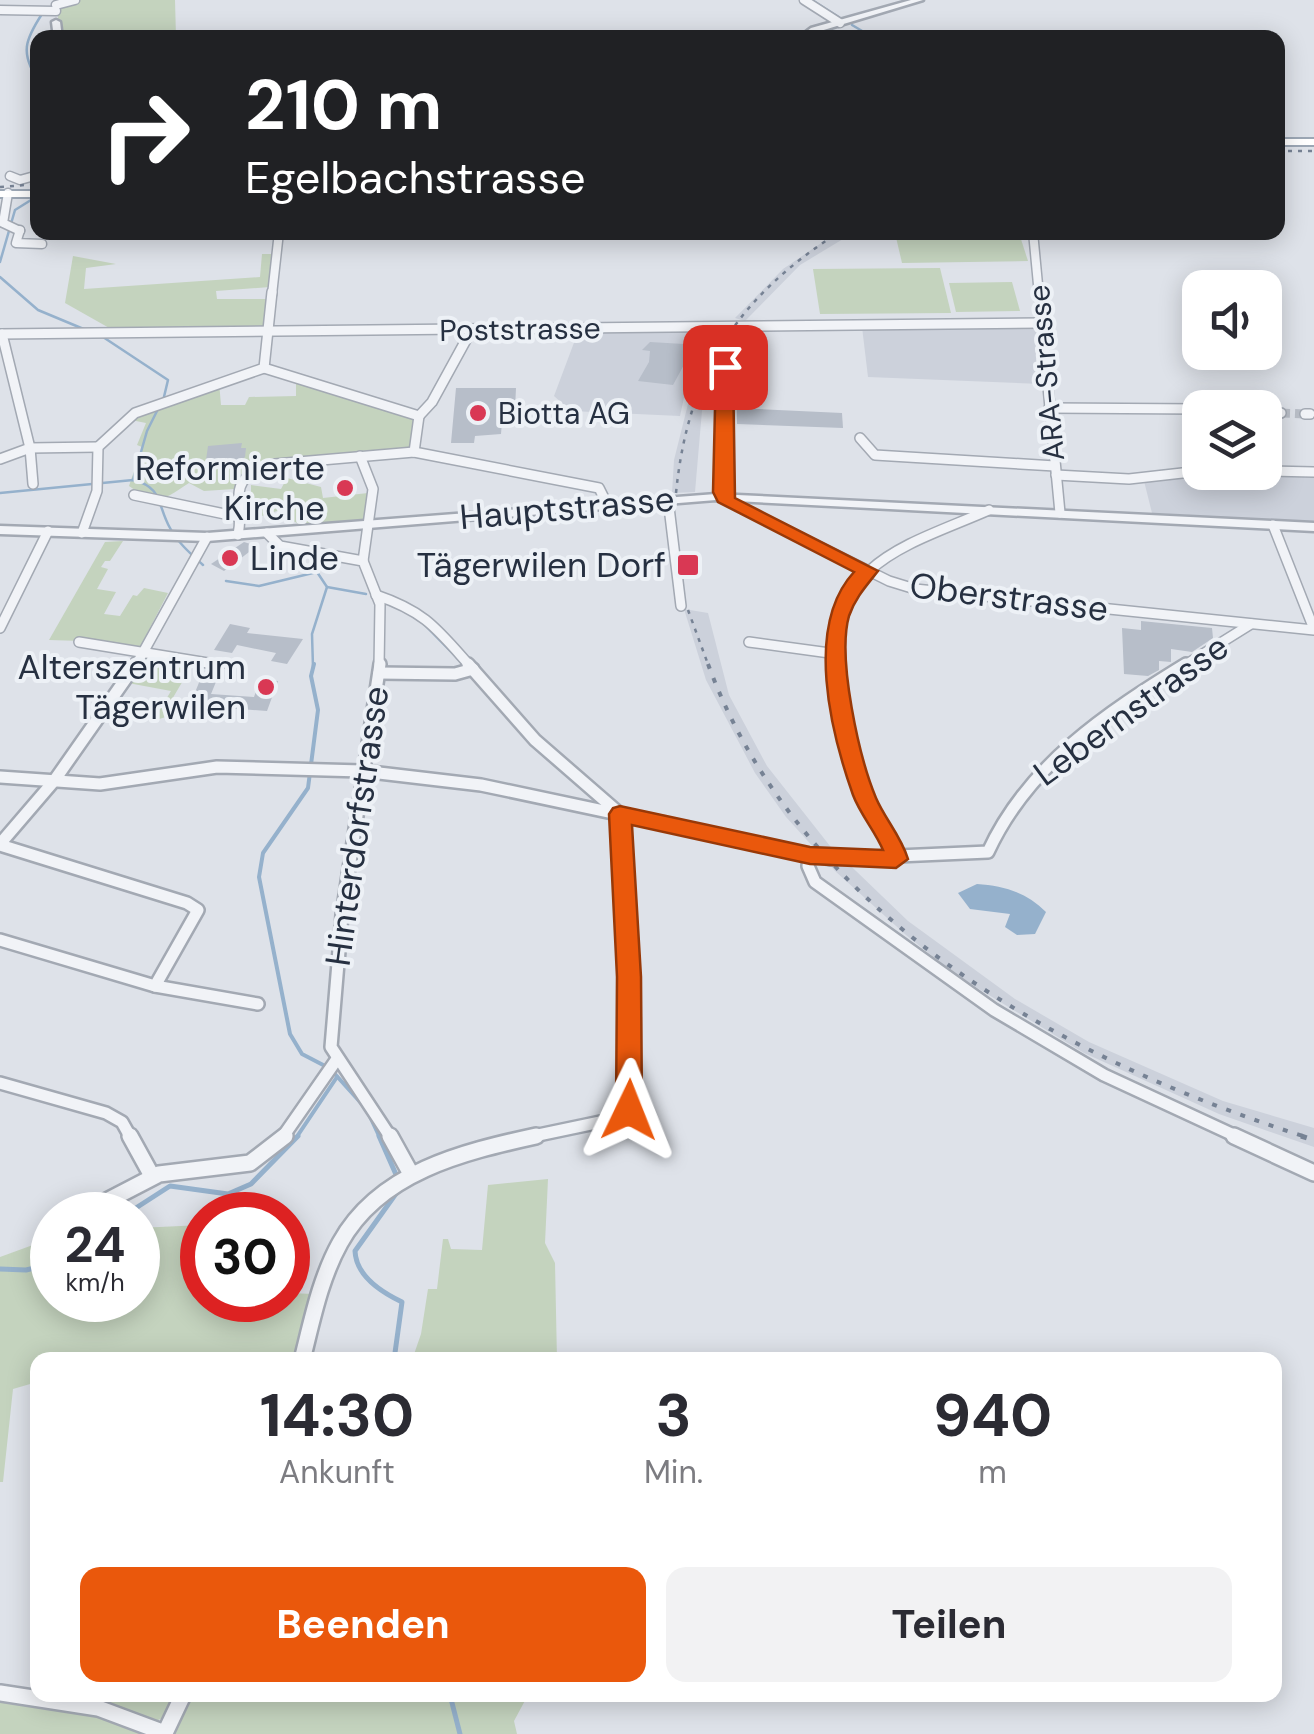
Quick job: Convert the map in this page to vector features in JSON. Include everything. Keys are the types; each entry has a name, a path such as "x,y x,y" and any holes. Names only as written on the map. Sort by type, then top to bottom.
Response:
{"main road":[{"path":"1285,142 1314,142"},
{"path":"4,193 30,194"}],"street":[{"path":"0,10 38,12 75,0"},
{"path":"804,0 840,23"},
{"path":"822,30 918,0"},
{"path":"10,176 20,180 30,178"},
{"path":"4,193 3,223 15,229 16,243 42,244"},
{"path":"264,368 279,240"},
{"name":"ARA-Strasse","path":"1034,240 1060,513"},
{"name":"Poststrasse","path":"1,334 1040,323"},
{"path":"414,452 419,416 432,402 472,330"},
{"path":"1,334 30,448 32,484"},
{"path":"725,367 725,497"},
{"path":"0,459 30,448 98,448 135,413 264,368 419,416"},
{"path":"1049,408 1182,408"},
{"path":"860,438 875,455 1129,479 1182,473"},
{"path":"82,533 97,483 98,448"},
{"path":"238,535 237,490 258,469 360,456 414,452 598,488 604,493 606,504"},
{"path":"266,533 280,546 364,561 365,525 373,489 360,456"},
{"path":"1282,471 1314,472"},
{"path":"134,495 147,503 162,502 239,517"},
{"name":"Hauptstrasse","path":"0,530 169,537 238,535 725,497 1314,527"},
{"name":"Oberstrasse","path":"725,497 732,506 868,571 915,589 1314,630"},
{"path":"668,499 682,606"},
{"path":"0,777 118,784 217,766 362,772 481,785 810,856 896,859 865,798 846,740 838,703 838,618 858,580 868,571 930,535 989,510"},
{"path":"1272,524 1314,630"},
{"path":"0,628 48,532"},
{"path":"155,986 196,920 194,906 0,844 54,782 143,655 207,536"},
{"name":"Hinterdorfstrasse","path":"332,1066 330,1031 362,772 379,673 382,618 364,561"},
{"path":"304,1352 322,1286 348,1228 390,1187 409,1176 474,1153 604,1121 629,1110 629,977 620,814 535,740 430,621 412,608 376,594"},
{"name":"Lebernstrasse","path":"896,859 988,852 993,835 1018,795 1055,756 1251,624"},
{"path":"80,642 220,665"},
{"path":"749,642 836,654"},
{"path":"379,673 455,674 473,670"},
{"path":"810,856 810,875 815,882 994,1010 1104,1075 1314,1173"},
{"path":"0,940 190,996 258,1004"},
{"path":"122,1192 171,1171 244,1166 264,1155 332,1066 372,1104 409,1176"},
{"path":"0,1083 106,1113 122,1122 152,1176"},
{"path":"0,1693 30,1698"},
{"path":"59,1702 98,1708 165,1733 180,1702"}],"shaded area":[{"path":"826,240 841,240 800,265 745,321 735,318 783,269"},
{"path":"1036,325 1041,384 868,377 862,327"},
{"path":"713,331 685,393 680,416 571,411 554,396 578,332"},
{"path":"724,332 736,333 703,399 695,492 672,493 674,460 690,396"},
{"path":"1182,474 1182,490 1282,490 1282,474 1314,474 1314,522 1152,513 1144,481"},
{"path":"684,609 708,613 729,695 767,766 830,846 908,921 1015,999 1089,1042 1223,1101 1314,1128 1314,1147 1219,1114 1084,1053 956,975 906,935 835,871 786,817 755,773 706,680"}],"green space":[{"path":"74,0 175,0 176,30 60,30 56,5"},
{"path":"897,240 1021,240 1028,261 902,263"},
{"path":"262,254 271,254 270,287 216,291 217,299 268,299 264,327 111,329 65,303 73,256 116,264 86,268 84,289 260,277"},
{"path":"940,268 951,313 820,314 813,269"},
{"path":"1012,282 1020,311 956,312 949,283"},
{"path":"296,381 419,416 414,452 275,461 246,472 234,489 204,491 189,483 160,499 147,497 129,486 146,423 131,420 135,413 219,382 221,405 245,405 249,397 296,396"},
{"path":"287,478 321,487 323,498 368,493 364,520 300,525 277,511 259,517 251,501 251,485 281,489"},
{"path":"123,541 101,567 108,569 97,589 116,592 104,614 120,616 133,595 144,588 168,593 138,651 82,641 49,640 105,542"},
{"path":"147,660 191,667 171,701 169,716 153,721 171,691 128,683"},
{"path":"548,1179 545,1243 555,1263 557,1352 415,1352 428,1289 437,1289 443,1239 448,1239 451,1249 482,1250 488,1185"},
{"path":"180,1226 180,1322 305,1322 296,1352 30,1352 30,1384 13,1389 0,1482 0,1257 30,1246 30,1322 160,1322 160,1227"},
{"path":"0,1697 97,1712 148,1734 0,1734"},
{"path":"86,1702 174,1702 165,1717 156,1721"},
{"path":"185,1702 524,1702 514,1721 517,1734 175,1734"}],"water":[{"path":"977,884 1014,891 1038,905 1046,912 1035,934 1017,935 1005,927 1010,914 970,909 958,893"}],"building":[{"path":"650,342 684,344 692,350 673,385 638,381 649,362 650,351 642,350"},
{"name":"Biotta AG","path":"456,388 516,388 515,409 503,409 501,434 475,436 474,443 451,443"},
{"path":"737,408 842,413 843,428 737,424"},
{"path":"242,443 245,457 240,461 206,460 208,446"},
{"name":"Linde","path":"244,542 257,546 224,571 211,564"},
{"path":"1141,621 1212,628 1213,638 1192,652 1171,649 1171,662 1159,661 1159,670 1148,676 1124,674 1122,628 1141,630"},
{"name":"Alterszentrum Tägerwilen","path":"230,624 250,628 247,633 303,639 287,664 271,661 276,653 237,645 232,653 214,650"},
{"name":"Alterszentrum Tägerwilen","path":"202,675 218,677 211,694 254,697 260,680 278,681 267,711 190,705"}],"waterway":[{"path":"812,0 840,18"},
{"path":"33,30 42,14"},
{"path":"852,25 860,30"},
{"path":"30,37 27,54 30,64"},
{"path":"0,262 15,210 30,201"},
{"path":"0,277 38,310 86,330"},
{"path":"103,337 168,380 163,401"},
{"path":"133,480 147,431 158,409"},
{"path":"0,493 133,480"},
{"path":"133,480 150,487 177,539 203,565"},
{"path":"226,581 259,586 317,572 327,587"},
{"path":"313,667 312,634 327,587"},
{"path":"327,587 366,594"},
{"path":"417,617 464,665"},
{"path":"314,664 311,676 318,710 308,788 263,853 259,877 290,1034 302,1054 327,1067"},
{"path":"334,1073 361,1103"},
{"path":"296,1138 337,1077"},
{"path":"367,1110 380,1138"},
{"path":"160,1192 170,1186 228,1194 251,1184 298,1136"},
{"path":"379,1136 398,1179"},
{"path":"395,1352 402,1302 365,1275 355,1251 400,1188"},
{"path":"0,1269 30,1269"},
{"path":"452,1702 460,1734"}],"tunnel":[{"path":"1282,413 1305,414"}],"railway":[{"path":"1285,151 1314,151"},
{"path":"0,187 30,185"},
{"path":"676,493 692,410 724,342 772,284 827,240"},
{"path":"688,610 709,667"},
{"path":"708,664 751,754 807,834 875,905 952,967 1036,1021 1125,1067 1217,1106 1309,1138"},
{"path":"1301,1136 1314,1140"}],"place":[{"name":"Biotta AG","path":"478,413"},
{"name":"Reformierte Kirche","path":"345,488"},
{"name":"Linde","path":"230,558"},
{"name":"Tägerwilen Dorf","path":"688,565"},
{"name":"Alterszentrum Tägerwilen","path":"266,687"}],"route":[{"path":"629,1110 629,977 620,814 810,856 896,859 865,798 850,757 838,703 838,618 858,580 868,571 728,502 722,492 725,367"}]}
